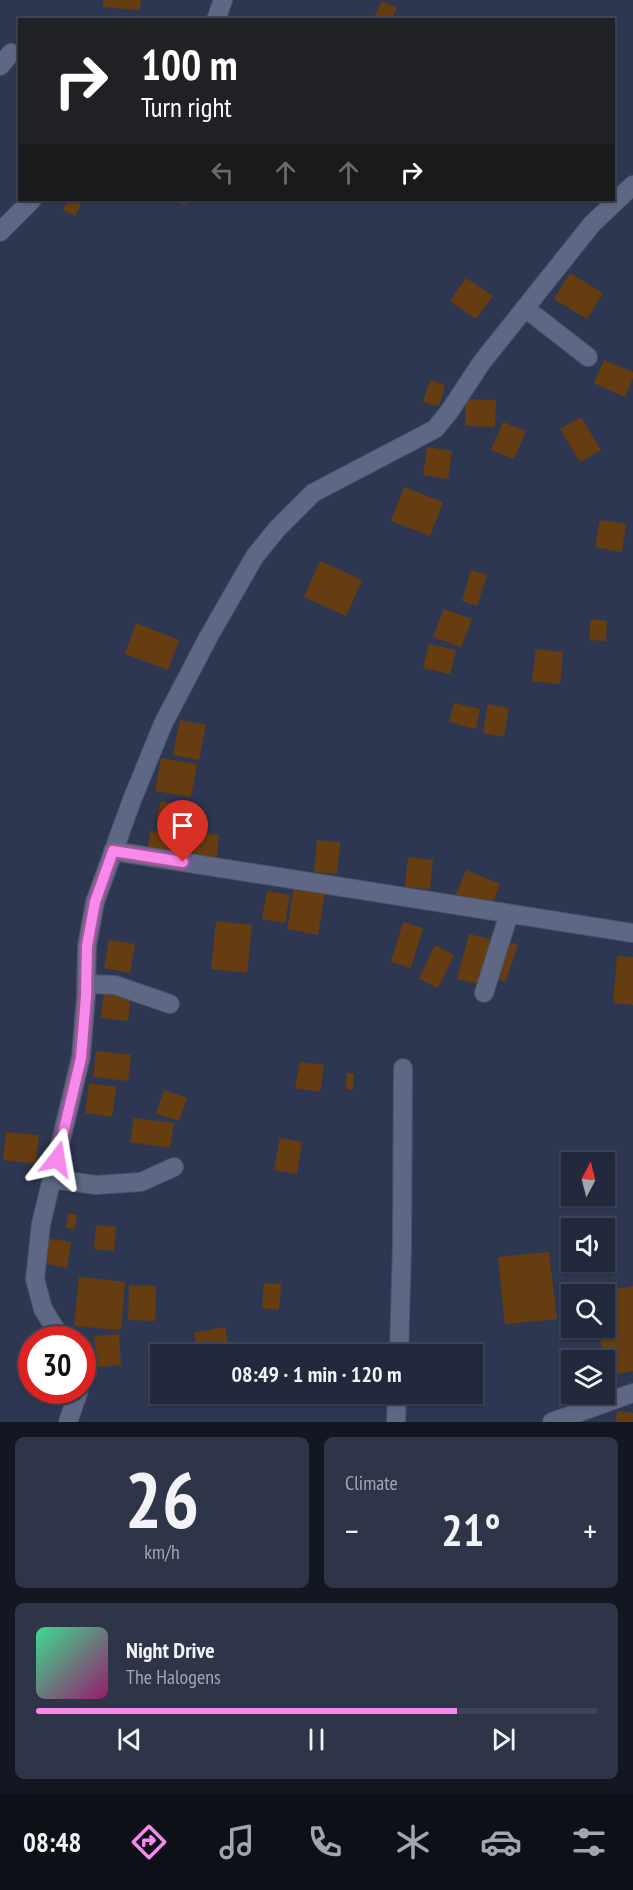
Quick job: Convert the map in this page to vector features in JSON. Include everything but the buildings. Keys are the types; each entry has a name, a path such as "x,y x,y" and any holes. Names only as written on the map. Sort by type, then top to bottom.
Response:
{"street":[{"path":"217,18 224,0"},
{"path":"53,1326 43,1309 35,1279 41,1224 81,1058 87,946 95,902 132,800 164,724 209,636 255,556 277,529 313,493 435,429 482,362 592,224 633,185"},
{"path":"0,232 31,201"},
{"path":"525,308 588,357"},
{"path":"113,851 633,933"},
{"path":"484,993 509,914"},
{"path":"86,984 115,985 170,1004"},
{"path":"399,1344 403,1068"},
{"path":"52,1179 96,1185 141,1182 174,1167"},
{"path":"552,1422 633,1394"},
{"path":"68,1422 74,1404"},
{"path":"396,1422 397,1404"}],"route":[{"path":"57,1159 81,1058 87,946 95,902 113,851 183,862"}]}
